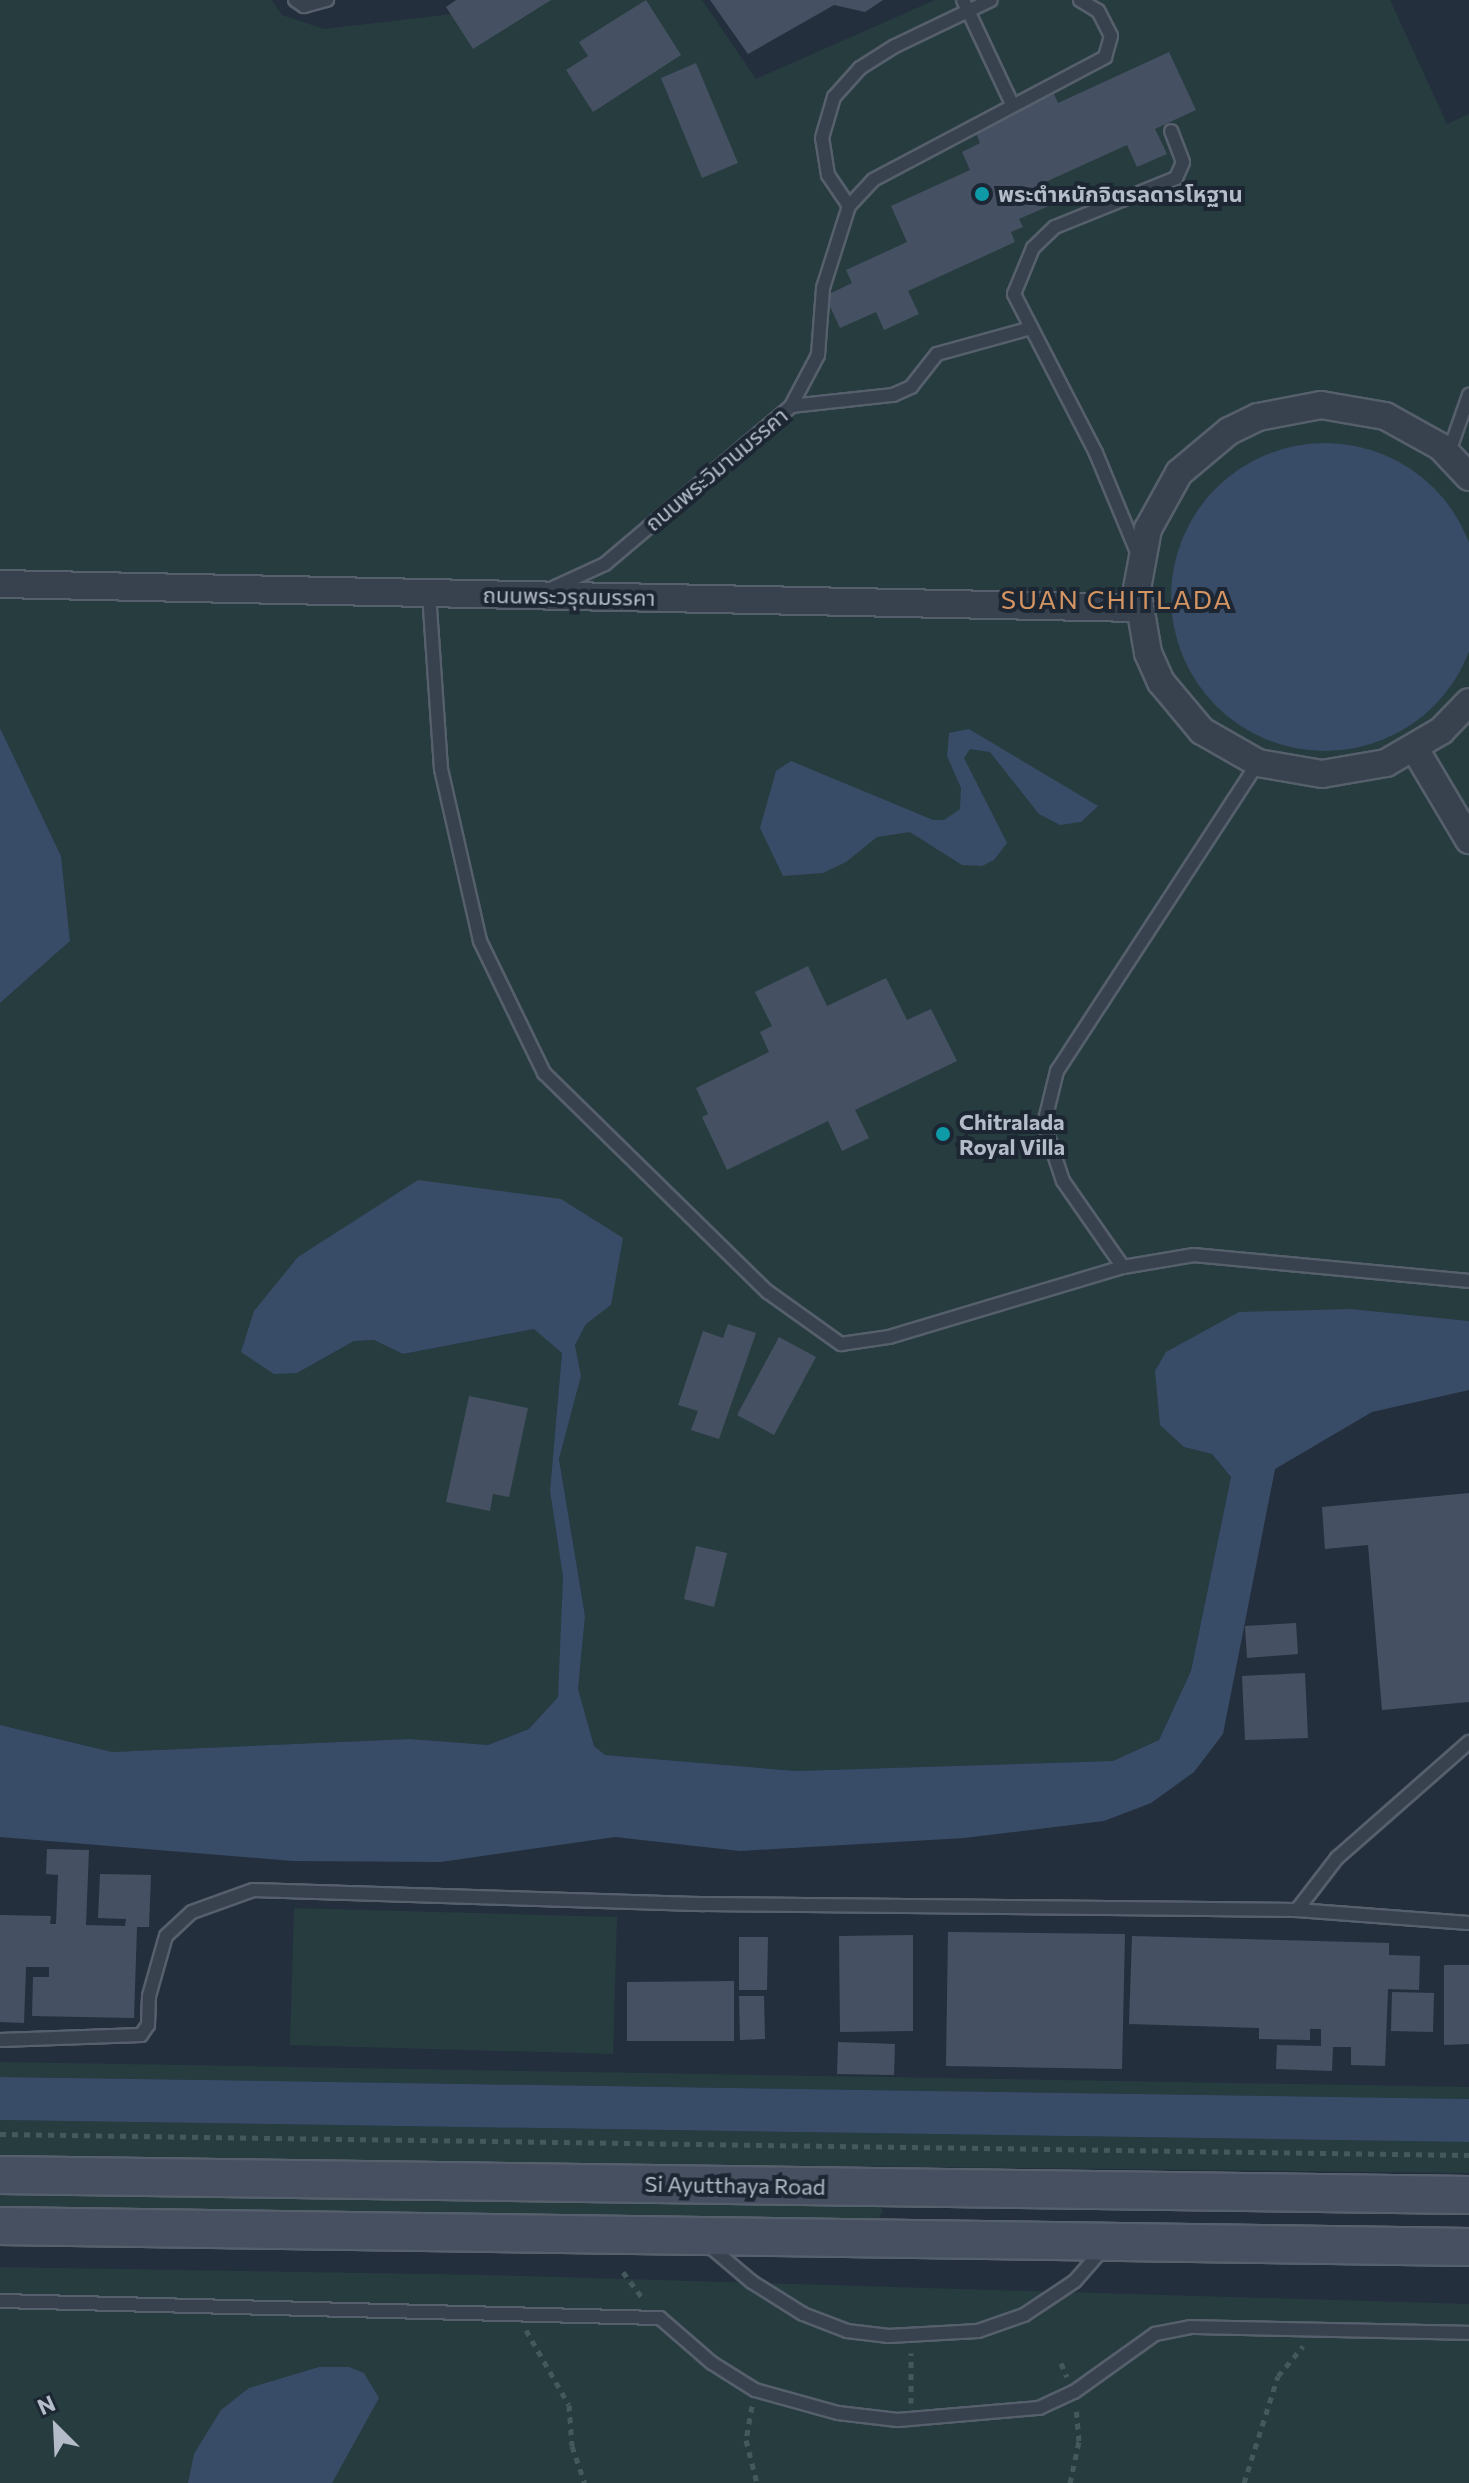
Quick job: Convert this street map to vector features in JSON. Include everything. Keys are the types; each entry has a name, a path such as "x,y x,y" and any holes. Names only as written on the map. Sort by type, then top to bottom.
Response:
{"main road":[{"name":"Si Ayutthaya Road","path":"0,2175 1469,2195"},
{"path":"917,2239 919,2188"},
{"path":"0,2226 1469,2247"}],"street":[{"path":"1469,477 1448,455 1415,429 1354,408 1289,408 1258,417 1229,431 1179,473 1148,529 1140,560 1139,608 1148,653 1180,708 1229,750 1258,763 1290,772 1354,772 1415,749 1469,702"},
{"name":"ถนนพระวรุณมรรคา","path":"6,584 1139,608"},
{"path":"1415,749 1469,840"}],"lane":[{"path":"301,2 327,0"},
{"path":"849,206 828,175 822,138 834,97 883,53 966,5 991,0"},
{"name":"ถนนพระวิมานมรรคา","path":"536,595 605,564 791,406 818,355 823,288 849,206 873,180 1011,102 1105,57 1111,36 1098,11 1080,0"},
{"path":"966,5 1011,102"},
{"path":"1140,560 1096,453 1028,329 1014,294 1033,248 1055,227 1176,178 1183,162 1171,131"},
{"path":"791,406 893,395 911,387 937,354 1028,329"},
{"path":"1448,455 1469,395"},
{"path":"429,593 441,769 480,941 544,1073 768,1292 841,1344 889,1337 1123,1267 1194,1255 1469,1281"},
{"path":"1123,1267 1082,1214 1058,1167 1044,1124 1057,1071 1258,763"},
{"path":"1297,1910 1337,1858 1469,1742"},
{"path":"0,2040 141,2035 148,2025 149,1996 166,1936 192,1912 253,1890 704,1904 1297,1910 1469,1923"},
{"path":"698,2236 752,2282 803,2314 847,2331 911,2336 978,2331 1024,2315 1075,2281 1110,2242"},
{"path":"0,2301 660,2318 712,2363 755,2390 838,2413 911,2420 1039,2408 1074,2392 1155,2334 1190,2327 1469,2333"}],"path":[{"path":"0,2134 1469,2155"},
{"path":"623,2272 660,2318"},
{"path":"515,2314 569,2405 572,2446 585,2483"},
{"path":"1244,2483 1278,2376 1316,2330"},
{"path":"911,2336 911,2420"},
{"path":"1061,2363 1074,2392 1079,2441 1070,2483"},
{"path":"755,2390 746,2440 757,2483"}],"green space":[{"path":"0,0 272,0 282,15 324,29 470,12 496,0 702,0 756,79 935,0 1390,0 1447,124 1469,114 1469,1321 1351,1309 1184,1447 1212,1454 1231,1477 1191,1671 1159,1740 1113,1761 796,1771 605,1755 594,1746 578,1689 585,1616 559,1459 581,1376 575,1345 586,1324 611,1305 561,1199 297,1373 354,1341 374,1340 403,1354 535,1329 562,1353 550,1491 563,1577 561,1665 558,1697 529,1729 488,1745 410,1739 112,1752 0,1725 0,1003 70,941 61,856 0,728"},
{"path":"294,1908 617,1917 613,2054 290,2045"},
{"path":"0,2062 1469,2087 1469,2099 0,2077"},
{"path":"0,2120 1469,2142 1469,2173 0,2157"},
{"path":"0,2189 875,2201 883,2210 878,2220 871,2221 0,2210"},
{"path":"0,2267 487,2275 1469,2304 1469,2483 0,2483"}],"water":[{"path":"1310,443 1340,443 1370,449 1398,461 1423,478 1444,499 1461,524 1473,552 1479,612 1468,656 1453,683 1434,706 1411,725 1384,740 1340,751 1310,751 1280,745 1252,733 1227,716 1206,695 1189,670 1177,642 1171,612 1171,582 1177,552 1189,524 1206,499 1227,478 1252,461 1280,449"},
{"path":"0,728 61,856 70,941 0,1003"},
{"path":"969,729 1098,806 1081,822 1060,825 1039,814 990,752 970,749 964,758 1007,843 994,860 982,866 962,865 910,832 877,837 846,862 823,873 783,876 760,828 776,771 791,761 933,820 944,820 960,809 961,788 947,756 949,733"},
{"path":"418,1180 561,1199 623,1238 611,1305 586,1324 575,1345 581,1376 559,1459 585,1616 578,1689 594,1746 605,1755 796,1771 1113,1761 1159,1740 1191,1671 1231,1477 1212,1454 1184,1447 1160,1425 1155,1371 1166,1352 1239,1312 1351,1309 1469,1321 1469,1390 1372,1412 1275,1469 1223,1734 1194,1772 1151,1803 1104,1821 964,1838 740,1851 615,1837 441,1862 293,1861 0,1837 0,1725 112,1752 410,1739 488,1745 529,1729 558,1697 563,1577 550,1491 562,1353 534,1329 403,1354 374,1340 354,1341 297,1373 274,1374 241,1352 254,1311 298,1257"},
{"path":"0,2077 1469,2099 1469,2142 0,2120"},
{"path":"319,2367 349,2367 364,2373 379,2398 332,2483 188,2483 194,2454 221,2410 249,2388"}],"building":[{"path":"456,0 551,0 473,49 446,7"},
{"path":"646,0 681,55 593,112 566,70 588,56 579,42"},
{"path":"710,0 883,0 865,12 834,5 748,54"},
{"name":"พระตำหนักจิตรลดารโหฐาน","path":"1169,52 1196,110 1155,129 1167,154 1137,167 1127,145 1041,184 1051,205 1019,219 1023,227 1011,232 1015,242 908,291 919,314 884,330 876,312 840,328 825,296 852,283 846,270 907,242 891,206 970,170 962,152 980,143 975,131 1054,94 1058,103"},
{"path":"696,63 738,163 702,178 661,78"},
{"path":"808,966 827,1006 886,978 907,1020 931,1009 957,1061 855,1110 869,1138 842,1151 828,1121 727,1170 702,1117 708,1114 696,1088 769,1052 760,1032 772,1026 755,992"},
{"path":"728,1324 756,1333 719,1439 691,1430 698,1411 678,1405 703,1331 723,1338"},
{"path":"779,1337 816,1357 774,1435 737,1415"},
{"path":"469,1396 528,1408 509,1497 493,1494 490,1511 446,1502"},
{"path":"1469,1493 1469,1702 1382,1710 1368,1545 1325,1549 1322,1507"},
{"path":"696,1546 727,1553 714,1607 684,1599"},
{"path":"1296,1623 1298,1654 1247,1658 1245,1626"},
{"path":"1305,1673 1308,1738 1245,1740 1242,1676"},
{"path":"47,1849 89,1850 86,1925 125,1926 126,1919 98,1918 100,1874 151,1875 149,1927 137,1927 134,2018 32,2016 33,1977 49,1977 49,1967 26,1967 24,2023 0,2022 0,1915 51,1916 50,1924 56,1924 58,1875 46,1874"},
{"path":"948,1932 1125,1934 1122,2069 946,2066"},
{"path":"913,1935 913,2031 840,2032 839,1936"},
{"path":"1132,1936 1389,1943 1389,1955 1420,1956 1419,1990 1388,1989 1385,2066 1351,2065 1351,2047 1333,2047 1332,2071 1276,2069 1277,2045 1321,2046 1321,2029 1310,2029 1310,2040 1259,2039 1259,2028 1129,2024"},
{"path":"739,1937 768,1937 767,1990 739,1990"},
{"path":"1444,1965 1469,1965 1469,2044 1444,2045"},
{"path":"734,1981 734,2041 627,2041 627,1982"},
{"path":"1392,1992 1434,1993 1433,2032 1391,2031"},
{"path":"739,1996 764,1996 765,2039 740,2040"},
{"path":"838,2042 895,2044 894,2075 837,2074"}],"place":[{"name":"พระตำหนักจิตรลดารโหฐาน","path":"982,194"},
{"name":"Chitralada Royal Villa","path":"943,1134"}],"district":[{"name":"SUAN CHITLADA","path":"1117,599"}]}
